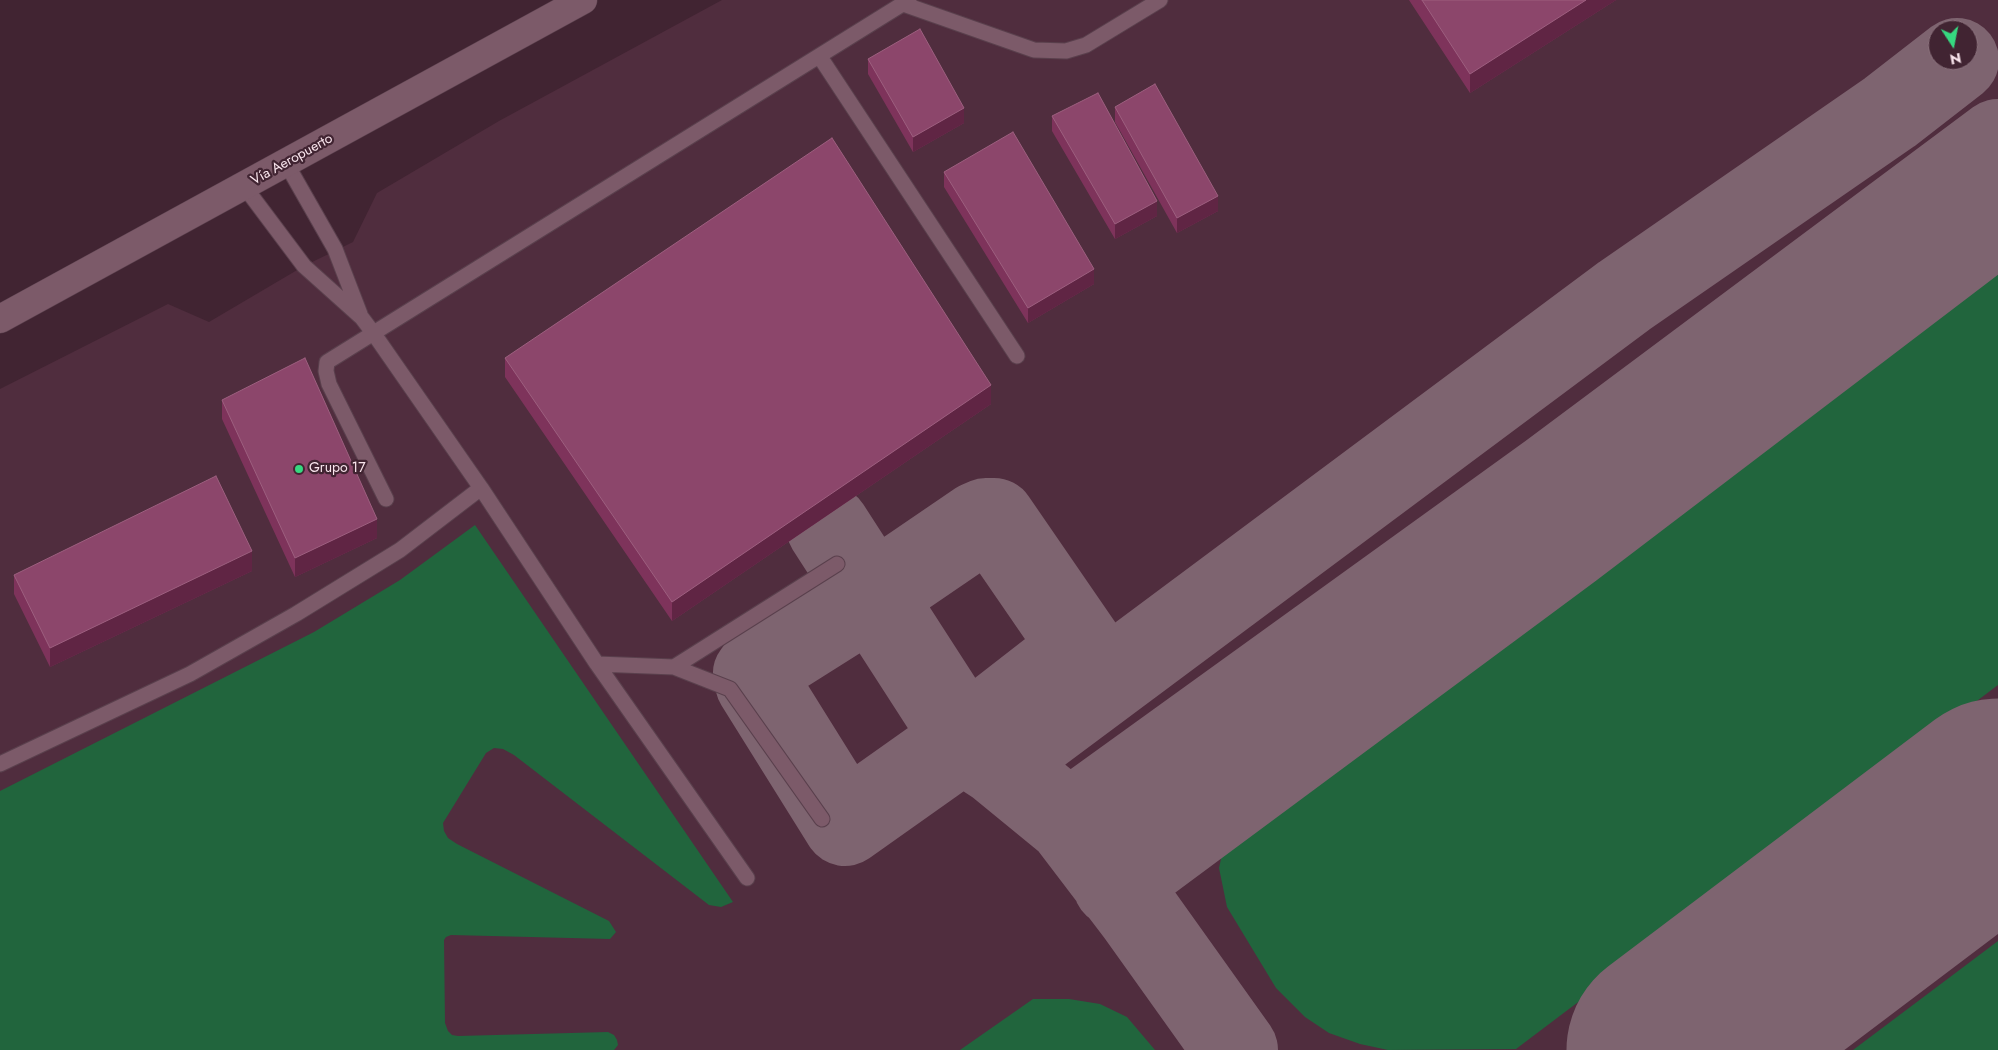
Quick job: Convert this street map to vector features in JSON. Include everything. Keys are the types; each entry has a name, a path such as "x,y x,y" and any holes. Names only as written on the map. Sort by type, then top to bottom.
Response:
{"street":[{"name":"Vía Aeropuerto","path":"0,319 583,0"}],"lane":[{"path":"386,499 329,384 326,372 327,362 906,2 1034,50 1066,51 1086,45 1160,0"},
{"path":"820,57 1017,356"},
{"path":"286,163 335,249 362,318"},
{"path":"244,186 304,266 362,318 374,334 481,488 597,664 747,878"},
{"path":"0,764 190,674 222,656 400,550 481,488"},
{"path":"674,666 838,564"},
{"path":"597,664 674,666 730,689 822,820"}],"shaded area":[{"path":"722,0 1998,0 1998,1050 0,1050 0,389 168,304 209,322 304,266 353,242 377,193 499,121"}],"green space":[{"path":"1998,265 1998,685 1516,1049 1388,1050 1360,1044 1329,1033 1305,1017 1276,988 1227,907 1219,868 1223,850 1231,841 1679,509"},
{"path":"475,525 733,902 721,907 709,905 514,755 503,749 494,748 486,753 443,823 444,831 448,838 609,921 616,932 610,939 451,935 446,937 444,940 445,1023 452,1035 458,1036 608,1032 614,1035 617,1040 618,1045 614,1050 0,1050 0,791 314,632 400,580"},
{"path":"1998,941 1998,1050 1853,1050"},
{"path":"1033,999 1069,999 1100,1004 1127,1017 1155,1050 960,1050"}],"building":[{"path":"1422,0 1586,0 1470,74"},
{"path":"920,29 964,108 913,137 868,59"},
{"path":"1155,84 1218,196 1177,218 1115,107"},
{"path":"1098,93 1157,201 1115,224 1052,116"},
{"path":"1013,132 1094,269 1028,308 944,172"},
{"path":"832,138 991,385 672,602 505,358"},
{"path":"305,358 377,519 295,558 222,400"},
{"path":"216,476 252,551 50,648 14,575"}],"taxiway":[{"path":"997,763 1624,296 1890,112 1944,70"},
{"path":"1069,822 1550,475 1998,141"},
{"path":"1115,885 1571,547 1998,222"},
{"path":"986,520 994,520 1082,648 965,739 845,824 757,683 755,674 761,666 872,596 986,520"},
{"path":"828,527 968,744 997,763 1069,822 1139,914 1236,1050"}],"runway":[{"path":"1671,1050 1998,803"}],"place":[{"name":"Grupo 17","path":"299,469"}]}
